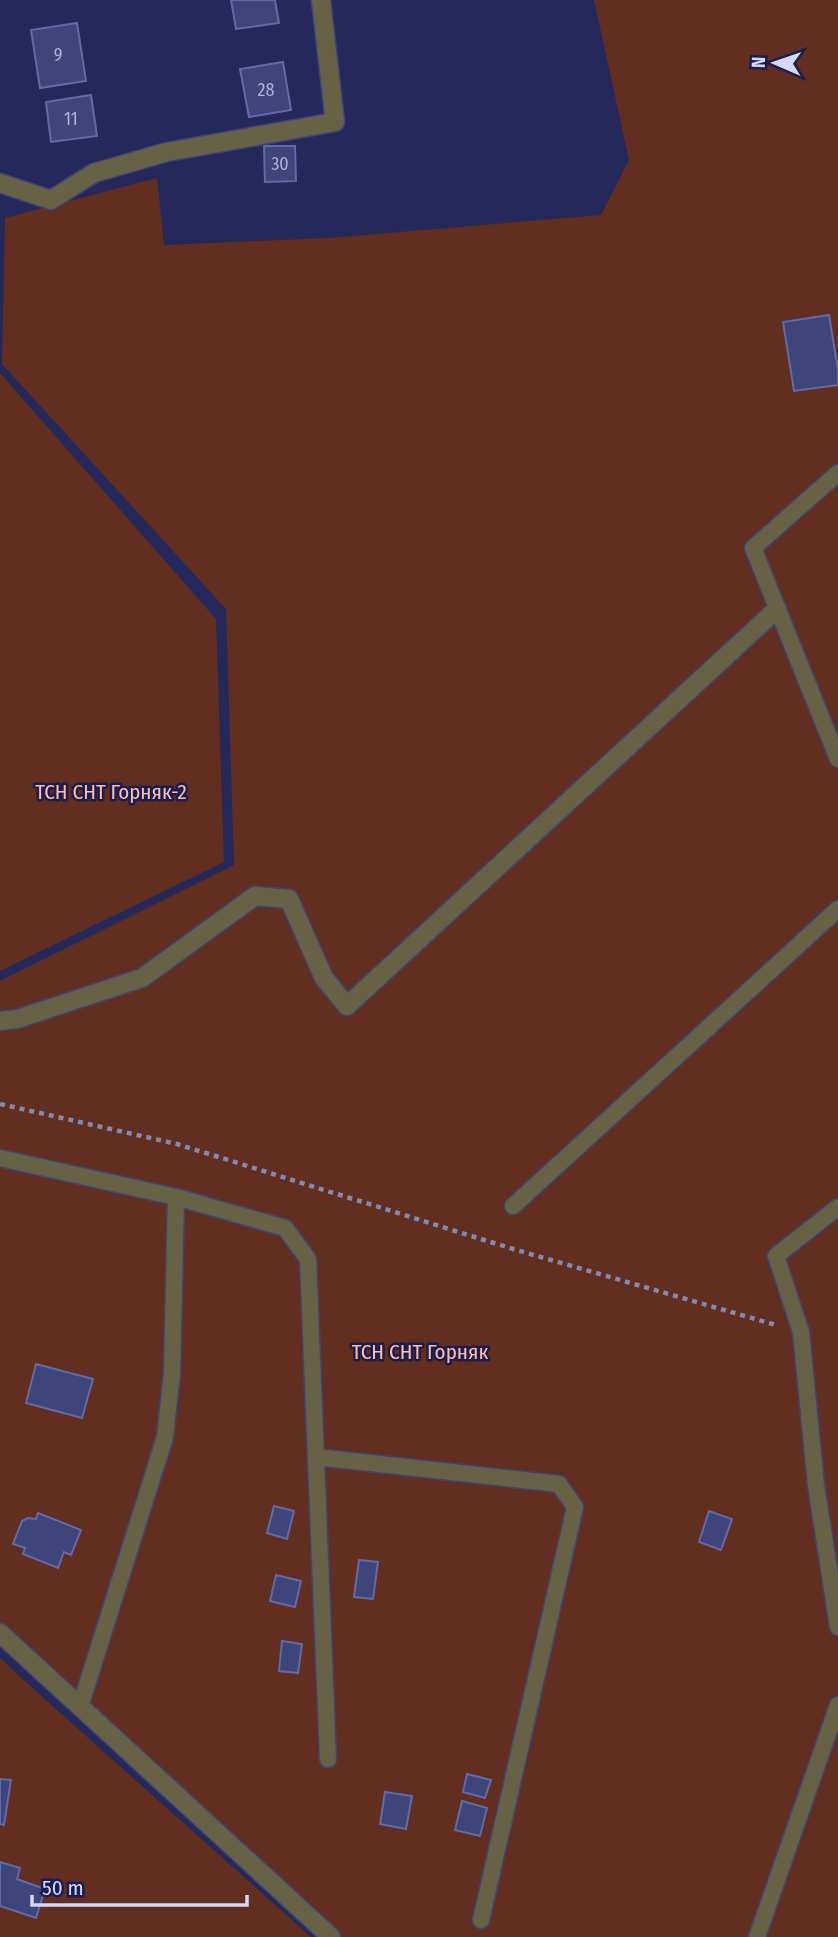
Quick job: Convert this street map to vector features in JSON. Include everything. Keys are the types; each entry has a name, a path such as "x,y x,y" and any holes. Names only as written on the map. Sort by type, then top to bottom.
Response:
{"street":[{"path":"0,183 51,200 94,173 167,152 335,122 321,0"},
{"path":"0,1021 17,1019 142,978 255,896 289,900 324,978 347,1006 777,610"},
{"path":"0,1633 331,1937"}],"lane":[{"path":"838,473 753,548 838,759"},
{"path":"513,1206 838,909"},
{"path":"0,1158 176,1197 285,1228 308,1259 328,1759"},
{"path":"80,1707 164,1437 172,1373 176,1197"},
{"path":"838,1207 776,1256 801,1332 816,1485 838,1627"},
{"path":"316,1457 559,1484 575,1507 481,1920"},
{"path":"757,1937 838,1705"}],"path":[{"path":"0,1104 177,1144 513,1249 801,1332"}],"green space":[{"name":"ТСН СНТ Горняк","path":"594,0 838,0 838,1937 335,1937 0,1623 0,981 234,865 226,609 2,364 5,218 157,178 164,245 328,238 601,215 629,160"},
{"name":"ТСН СНТ Горняк-2","path":"0,373 216,619 224,862 0,971"},
{"path":"0,1658 28,1684 311,1937 0,1937"}],"building":[{"path":"231,0 275,0 279,23 236,29"},
{"path":"77,23 86,81 40,88 31,30"},
{"path":"283,62 291,110 249,117 240,69"},
{"path":"91,95 97,136 51,142 46,102"},
{"path":"264,146 295,146 296,181 265,182"},
{"path":"829,315 838,385 794,391 783,322"},
{"path":"36,1364 93,1379 82,1418 26,1403"},
{"path":"274,1506 294,1511 287,1539 267,1533"},
{"path":"709,1511 732,1519 721,1550 699,1542"},
{"path":"38,1513 81,1530 71,1555 64,1552 58,1568 23,1554 25,1548 13,1544 22,1521 28,1518 36,1519"},
{"path":"359,1560 378,1562 373,1599 354,1597"},
{"path":"276,1575 301,1581 295,1607 270,1601"},
{"path":"282,1641 302,1644 298,1673 279,1671"},
{"path":"467,1774 491,1780 485,1798 463,1792"},
{"path":"0,1779 11,1780 4,1825 0,1824"},
{"path":"385,1792 412,1796 406,1829 380,1824"},
{"path":"462,1801 487,1808 480,1836 455,1830"},
{"path":"0,1862 20,1868 17,1879 45,1889 36,1918 0,1906"}]}
